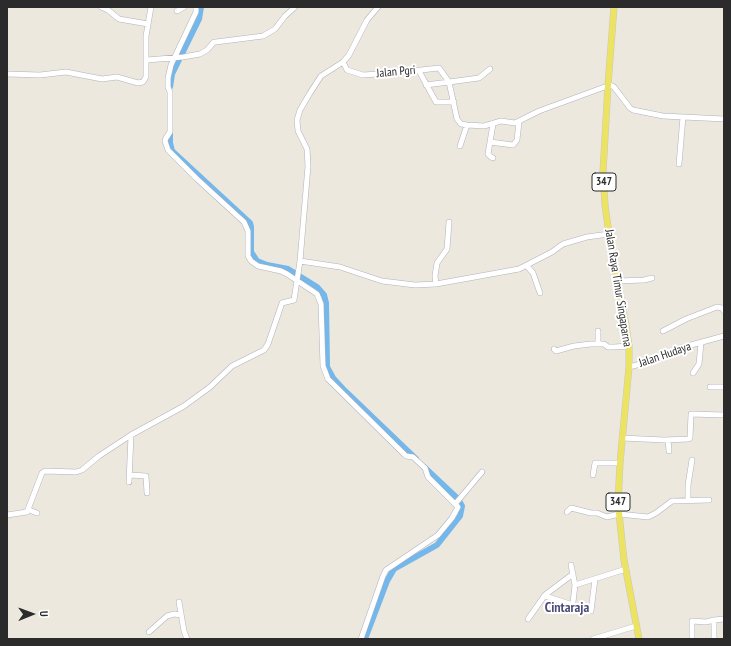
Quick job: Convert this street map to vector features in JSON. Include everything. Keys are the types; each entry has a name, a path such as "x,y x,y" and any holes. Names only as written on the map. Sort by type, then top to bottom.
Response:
{"main road":[{"name":"Jalan Raya Timur Singaparna","path":"614,7 608,85 604,172 605,205 629,346 629,365 618,489 619,514 626,569 638,639"}],"street":[{"path":"101,7 112,10 117,18 121,20 148,24"},
{"path":"7,74 40,75 66,72 102,79 117,77 141,83 146,79 147,60 145,46 152,7"},
{"path":"177,11 184,7"},
{"path":"196,7 196,12 168,78 168,87 170,92 170,132 166,138 168,150 206,188 244,222 248,231 248,256 251,261 258,266 280,271 298,280 314,291 320,299 322,313 322,360 324,371 328,379 406,456 413,456 425,468 428,477 457,501 457,511 438,536 386,570 361,639"},
{"path":"147,60 183,57 204,52 214,42 263,36 275,29 285,16 295,7"},
{"path":"7,515 25,513 29,510 42,473 45,471 79,471 131,435 184,406 210,386 228,369 266,348 282,303 294,300 299,273 307,187 308,154 298,131 297,120 300,110 321,76 343,62 349,55 367,20 378,7"},
{"name":"Jalan Pgri","path":"343,62 347,70 363,75 439,68 449,82"},
{"path":"426,85 479,78 490,69"},
{"path":"419,71 436,102 454,102"},
{"path":"449,82 457,119 461,124 467,125 484,126 501,121 514,124 539,111 608,85 614,87 633,110 655,115 724,119"},
{"path":"679,164 683,117"},
{"path":"490,142 513,146 518,140 519,122"},
{"path":"493,124 488,154 493,158"},
{"path":"460,146 467,125"},
{"path":"436,284 435,276 438,263 447,249 449,222"},
{"path":"300,261 340,267 382,281 415,286 436,284 511,271 527,266 563,244 587,237 609,234"},
{"path":"527,266 534,276 540,293"},
{"path":"618,281 644,280 652,278"},
{"path":"663,331 686,319 717,307 722,308 724,311"},
{"path":"598,331 598,344"},
{"name":"Jalan Hudaya","path":"629,365 652,361 680,348 724,336"},
{"path":"693,373 699,364 701,343"},
{"path":"554,349 556,351 574,346 598,344 614,347 629,346"},
{"path":"710,387 724,387"},
{"path":"622,438 668,440 689,439 691,414 724,415"},
{"path":"129,482 131,435"},
{"path":"668,440 668,451"},
{"path":"688,501 688,485 692,460"},
{"path":"593,475 595,463 620,463"},
{"path":"457,501 482,472"},
{"path":"130,475 146,476 147,493"},
{"path":"567,512 571,508 596,513 607,517 619,514 648,517 672,501 708,500"},
{"path":"29,510 37,513"},
{"path":"571,565 575,585 572,611"},
{"path":"575,585 595,580 626,569"},
{"path":"528,619 545,596 574,574"},
{"path":"591,611 595,580"},
{"path":"557,586 557,600"},
{"path":"545,596 573,605"},
{"path":"179,602 184,631 187,639"},
{"path":"149,632 167,616 181,615"},
{"path":"692,639 692,621 706,622 724,619"},
{"path":"714,620 714,639"},
{"path":"593,639 636,626"}],"waterway":[{"path":"170,87 172,74 199,19 201,7"},
{"path":"170,128 170,143 172,151 250,223 251,252 257,261 267,265 288,269 317,287 324,295 326,303 327,367 333,378 416,459"},
{"path":"365,639 387,581 394,569 437,545 460,516 462,506 458,499 424,467"}],"district":[{"name":"Cintaraja","path":"567,608"}]}
